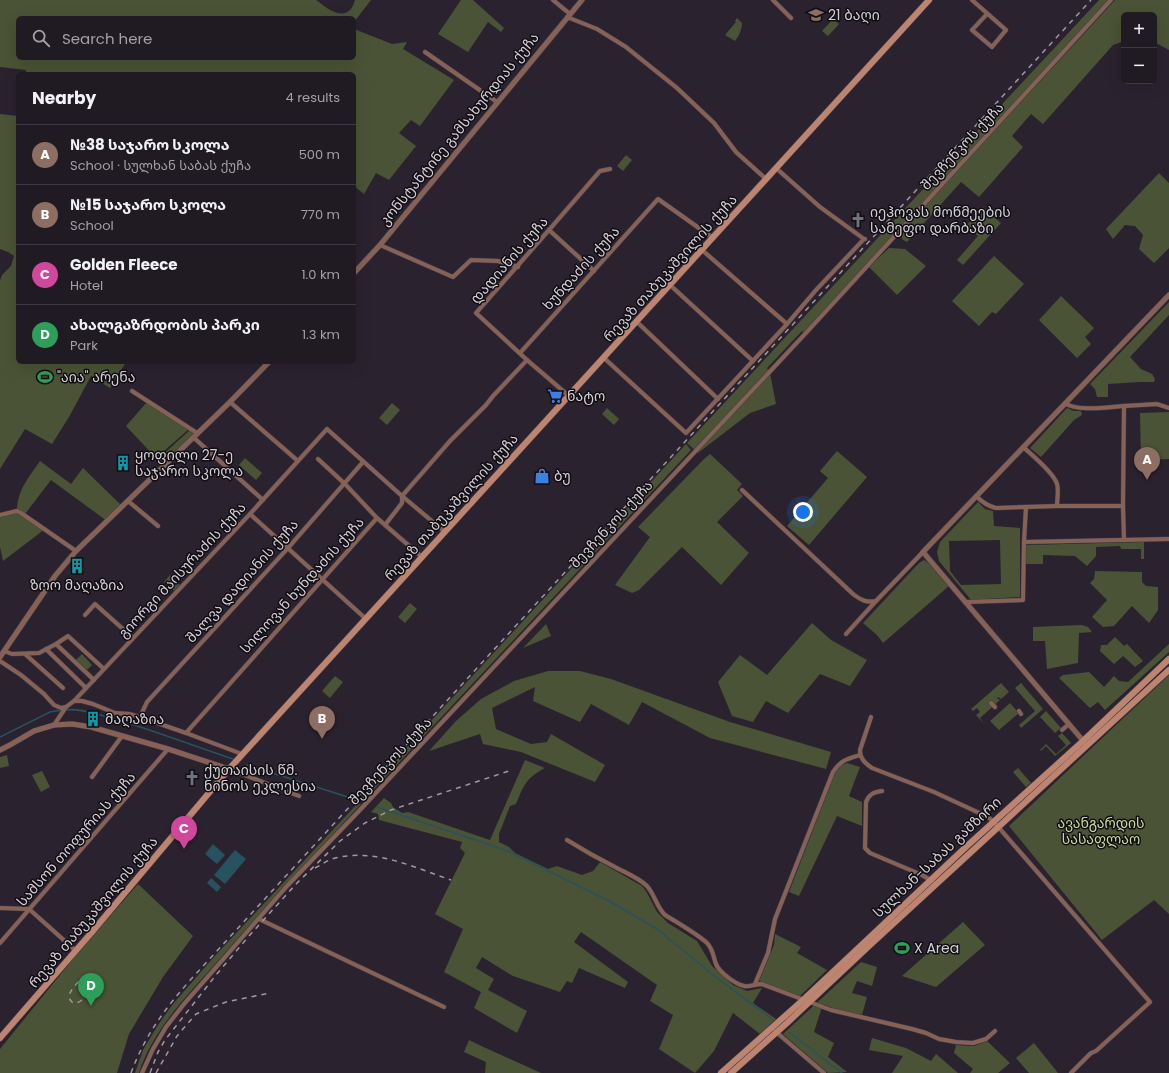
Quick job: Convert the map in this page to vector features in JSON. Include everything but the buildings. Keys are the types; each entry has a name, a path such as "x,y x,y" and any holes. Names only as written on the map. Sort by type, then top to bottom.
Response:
{"main road":[{"name":"რევაზ თაბუკაშვილის ქუჩა","path":"0,1038 76,951 242,754 929,0"},
{"name":"სულხან-საბას გამზირი","path":"785,1021 803,1000 893,914 1083,741 1169,658"},
{"name":"სულხან-საბას გამზირი","path":"721,1073 810,1002 1169,670"},
{"name":"სულხან-საბას გამზირი","path":"731,1073 774,1030"}],"street":[{"path":"554,0 569,15 597,28 626,47 677,88 714,123 736,152 766,179"},
{"name":"კონსტანტინე გამსახურდიას ქუჩა","path":"356,271 380,245 582,0"},
{"path":"773,0 791,18"},
{"path":"972,0 986,14 1006,30 992,47 972,30 986,14"},
{"name":"შევჩენკოს ქუჩა","path":"142,1073 153,1049 166,1027 184,1004 287,886 805,334 1111,0"},
{"path":"425,52 497,102"},
{"path":"604,358 686,433 787,324 816,290 865,239 820,207 776,168"},
{"name":"დადიანის ქუჩა","path":"569,396 476,313 518,267 600,170 610,170"},
{"name":"ხუნდაძის ქუჩა","path":"520,353 658,199 713,238"},
{"path":"549,230 594,270"},
{"path":"380,245 453,277 471,260 498,261 518,267"},
{"path":"702,250 787,324"},
{"path":"670,285 753,361"},
{"path":"846,634 922,552 1169,295"},
{"path":"637,322 718,399"},
{"name":"სილოვან ხუნდაძის ქუჩა","path":"186,733 376,518 384,525 402,503 402,496 450,441 486,405 527,360"},
{"path":"0,657 55,576 76,551 230,402 267,364"},
{"path":"132,391 195,435 263,500"},
{"path":"230,402 298,461"},
{"path":"1065,403 1068,406 1076,408 1157,404 1169,408"},
{"path":"1124,406 1124,540"},
{"name":"გიორგი მაისურაძის ქუჩა","path":"54,725 66,707 74,701 250,514 327,429 363,462"},
{"path":"1023,447 1046,468 1057,483 1057,506"},
{"path":"318,458 345,484 376,518"},
{"path":"363,462 445,532"},
{"name":"შალვა დადიანის ქუჩა","path":"140,717 147,702 288,548 363,462"},
{"path":"742,490 853,594 863,601 876,601"},
{"path":"976,496 989,506 996,508 1123,506"},
{"path":"128,500 158,526"},
{"path":"966,602 1023,600 1026,507"},
{"path":"0,515 17,512 21,513 76,551"},
{"path":"250,514 366,619"},
{"path":"384,525 422,557"},
{"path":"1024,542 1169,539"},
{"path":"922,552 1088,746"},
{"path":"85,615 95,604 133,638"},
{"path":"4,651 12,654 39,653 68,636 104,669"},
{"path":"56,644 94,680"},
{"path":"46,649 86,688"},
{"path":"25,654 63,688"},
{"path":"0,661 21,675 44,694 54,706 62,708 66,707"},
{"path":"74,701 82,701 93,704 115,713 129,714 140,717 242,754"},
{"path":"872,717 860,750 860,755 864,762 872,768 934,792 988,817 994,822 1150,1002 1096,1051 1091,1053 1071,1073"},
{"path":"1062,730 1068,724"},
{"path":"0,750 34,730 54,725 79,725 168,748 229,769 298,796"},
{"path":"92,777 122,736"},
{"name":"სამსონ თოფურიას ქუჩა","path":"0,943 168,748"},
{"path":"755,984 768,953 775,919 834,772 838,764 844,760 860,755"},
{"path":"882,791 873,792 866,802 865,848 870,853 922,875 937,885"},
{"path":"567,840 646,885 651,891 659,909 665,915 706,942 713,952 716,966 730,979 745,986 762,984 831,1010 912,1029 956,1042 973,1043 986,1038 995,1031"},
{"path":"0,908 29,909 76,951"},
{"path":"259,919 444,1007"},
{"path":"774,1030 824,1073"}],"green space":[{"path":"0,0 316,0 328,9 342,14 351,9 355,0 371,0 356,19 356,16 16,16 16,60 356,60 356,30 392,44 407,42 403,49 454,80 420,126 411,120 399,133 416,146 389,180 376,173 364,194 356,188 356,72 26,72 26,70 0,67"},
{"path":"461,0 473,0 504,28 501,32 488,22 468,52 438,34"},
{"path":"1099,0 1111,0 805,334 802,331 767,368 770,373 776,404 750,413 698,453 687,443"},
{"path":"1115,0 1169,0 1169,50 1157,44 1157,12 1121,12 1121,42 1113,45 1043,124 1031,114 1012,136 1023,147 979,197 961,182 907,242 903,240 899,234"},
{"path":"737,18 742,25 735,41 725,35 736,22 735,21"},
{"path":"833,19 839,24 828,36 822,31"},
{"name":"\"აია\" არენა","path":"0,114 16,116 16,364 125,364 110,388 91,376 69,417 52,444 25,429 0,469 0,281 2,275 11,266 14,256 0,249"},
{"path":"626,155 632,160 623,171 617,166"},
{"path":"1159,173 1169,183 1169,248 1154,263 1139,249 1143,235 1135,226 1125,225 1113,239 1106,229"},
{"path":"983,207 1001,223 963,265 957,260 978,236 966,226"},
{"path":"889,248 905,249 926,266 897,295 869,267"},
{"path":"994,256 1024,284 996,314 992,312 979,326 952,301"},
{"path":"1061,296 1094,328 1085,337 1091,344 1077,358 1039,320"},
{"path":"1169,302 1169,315 1130,357 1141,369 1152,374 1155,379 1154,382 1108,384 1108,397 1097,397 1095,389 1090,384"},
{"path":"147,402 189,429 156,458 126,426"},
{"path":"392,403 400,410 387,425 379,418"},
{"path":"607,408 619,419 614,425 602,414"},
{"path":"1067,408 1074,411 1081,411 1082,415 1074,420 1041,457 1030,448"},
{"path":"1169,412 1169,459 1141,460 1140,413"},
{"path":"191,429 197,433 164,466 157,460"},
{"path":"686,444 691,450 365,799 362,798 362,796"},
{"path":"837,451 867,477 809,545 787,526 828,478 820,471"},
{"path":"710,454 742,484 737,490 743,496 717,522 749,553 721,585 682,547 639,590 632,593 615,585 650,537 638,527"},
{"path":"245,458 262,473 256,480 239,465"},
{"path":"40,461 71,484 83,468 122,506 107,521 51,480 25,514 45,529 3,561 0,547 0,515 17,511 21,491"},
{"path":"978,502 985,509 993,511 994,526 1020,528 1020,597 971,600 939,561 937,552 940,542","holes":["1000,540 1001,584 961,585 950,571 949,541"]},
{"path":"1144,542 1144,559 1141,559 1141,549 1121,549 1120,546 1096,547 1096,556 1087,566 1075,556 1043,555 1043,564 1026,564 1026,545"},
{"path":"924,560 930,564 949,586 883,643 877,635 863,623 919,563"},
{"path":"1095,571 1142,572 1142,582 1146,586 1158,587 1158,610 1149,623 1132,606 1114,626 1103,627 1092,617 1107,600 1090,583 1094,579"},
{"path":"170,575 180,585 174,591 164,582"},
{"path":"410,603 417,609 405,623 398,617"},
{"path":"812,623 831,640 867,660 850,686 820,674 788,713 766,701 753,722 732,716 718,682 740,655 767,675"},
{"path":"546,624 551,636 523,648"},
{"path":"1082,625 1088,627 1092,632 1079,633 1078,663 1047,669 1045,641 1033,641 1033,627"},
{"path":"1115,637 1124,646 1127,644 1143,661 1135,667 1123,656 1114,664 1100,651 1101,645 1107,645"},
{"path":"1169,644 1169,652 1105,710 1098,702 1090,708 1059,678 1063,675 1089,672 1104,687 1114,676 1119,681 1128,682"},
{"path":"82,654 92,665 87,670 76,660"},
{"path":"548,671 580,671 611,679 730,722 831,752 826,769 710,738 642,702 629,725 591,704 580,722 533,701 535,687 492,708 496,729 531,744 547,742 551,734 605,765 595,782 521,752 483,744 480,734 429,751 456,721 481,699 514,681"},
{"name":"ავანგარდის სასაფლაო","path":"1169,675 1169,914 1154,900 1102,940 1009,826"},
{"path":"335,676 343,682 330,698 322,691"},
{"path":"1001,683 1009,692 1001,699 998,697 997,698 1000,700 980,718 984,724 976,715 980,712 977,708 973,711 971,709"},
{"path":"1021,683 1043,709 1021,728 1019,725 1035,711 1015,688"},
{"path":"1010,703 1019,713 999,730 990,721"},
{"path":"1046,711 1061,728 1055,733 1040,717"},
{"path":"1062,733 1071,743 1055,756 1046,746 1041,751 1040,750 1046,744 1056,754 1066,745 1058,736"},
{"path":"7,755 9,766 0,768 0,757"},
{"path":"525,760 545,768 534,775 526,783 516,804 510,806 499,834 499,842 509,847 515,853 548,869 557,866 582,875 593,871 600,862 642,886 657,912 668,923 697,941 712,966 733,985 747,991 762,988 753,1003 776,1019 760,1034 733,1013 714,1051 695,1073 659,1049 673,1015 650,1001 657,985 581,932 574,942 628,982 625,988 579,968 572,983 567,981 560,992 513,976 482,957 476,968 494,979 488,990 527,1011 517,1033 474,1008 481,992 444,972 463,929 435,914 465,853 460,848 462,842 379,820 378,814 371,812 384,798 402,813 408,812 490,840"},
{"path":"847,763 860,767 849,796 862,802 862,826 837,816 799,896 789,892 835,773 839,766"},
{"path":"1018,768 1031,783 1026,787 1013,772"},
{"path":"42,771 50,787 41,792 32,775"},
{"path":"358,803 361,804 172,1013 153,1042 139,1073 135,1073 143,1050 173,1004 213,958"},
{"path":"138,884 193,936 163,977 129,1034 117,1073 0,1073 0,1049 77,954"},
{"path":"963,922 985,945 936,987 902,976"},
{"path":"775,934 801,947 797,953 827,970 799,997 759,981 774,945"},
{"path":"861,962 877,967 872,986 857,981 852,993 867,997 862,1015 835,1009 825,1005 821,1010 814,1032 834,1043 828,1057 847,1072 828,1073 783,1034"},
{"path":"872,1038 906,1048 931,1061 936,1054 958,1073 892,1073 903,1056 869,1050"},
{"path":"469,1040 541,1073 485,1073 486,1062 464,1052"},
{"path":"987,1041 1010,1063 998,1073 970,1073 973,1069 954,1053 956,1045 974,1046"},
{"path":"1034,1043 1058,1073 1029,1073 1016,1058"}],"water":[{"path":"213,844 225,855 217,864 205,854"},
{"path":"235,850 246,859 225,884 214,875"},
{"path":"211,878 221,887 217,892 207,883"}],"waterway":[{"path":"0,737 50,712 62,710"},
{"path":"66,710 82,711 108,717 233,759"},
{"path":"247,765 351,798"},
{"path":"377,807 508,851 609,901 657,929 717,978 772,1019"},
{"path":"789,1032 842,1073"}],"railway":[{"path":"131,1073 143,1046 157,1022 193,977 1091,0"},
{"path":"150,1073 158,1052 165,1040 216,975 297,883 340,841 365,823 391,810 512,770"},
{"path":"315,868 332,859 363,855 393,860 451,880"},
{"path":"80,980 87,981 90,984 90,988 85,998 76,1003 72,1002 69,996 70,993 80,980"},
{"path":"156,1073 177,1036 196,1014 226,1002 270,993"}],"place":[{"name":"21 ბაღი","path":"816,15"},
{"name":"იეჰოვას მოწმეების სამეფო დარბაზი","path":"858,220"},
{"name":"\"აია\" არენა","path":"45,377"},
{"name":"ნატო","path":"555,396"},
{"name":"ყოფილი 27-ე საჯარო სკოლა","path":"123,463"},
{"name":"ბუ","path":"542,476"},
{"name":"№38 საჯარო სკოლა","path":"1147,480"},
{"name":"ზოო მაღაზია","path":"77,566"},
{"name":"მაღაზია","path":"93,719"},
{"name":"№15 საჯარო სკოლა","path":"322,739"},
{"name":"ქუთაისის წმ. ნინოს ეკლესია","path":"192,778"},
{"name":"Golden Fleece","path":"184,849"},
{"name":"X Area","path":"902,948"},
{"name":"ახალგაზრდობის პარკი","path":"91,1006"}]}
